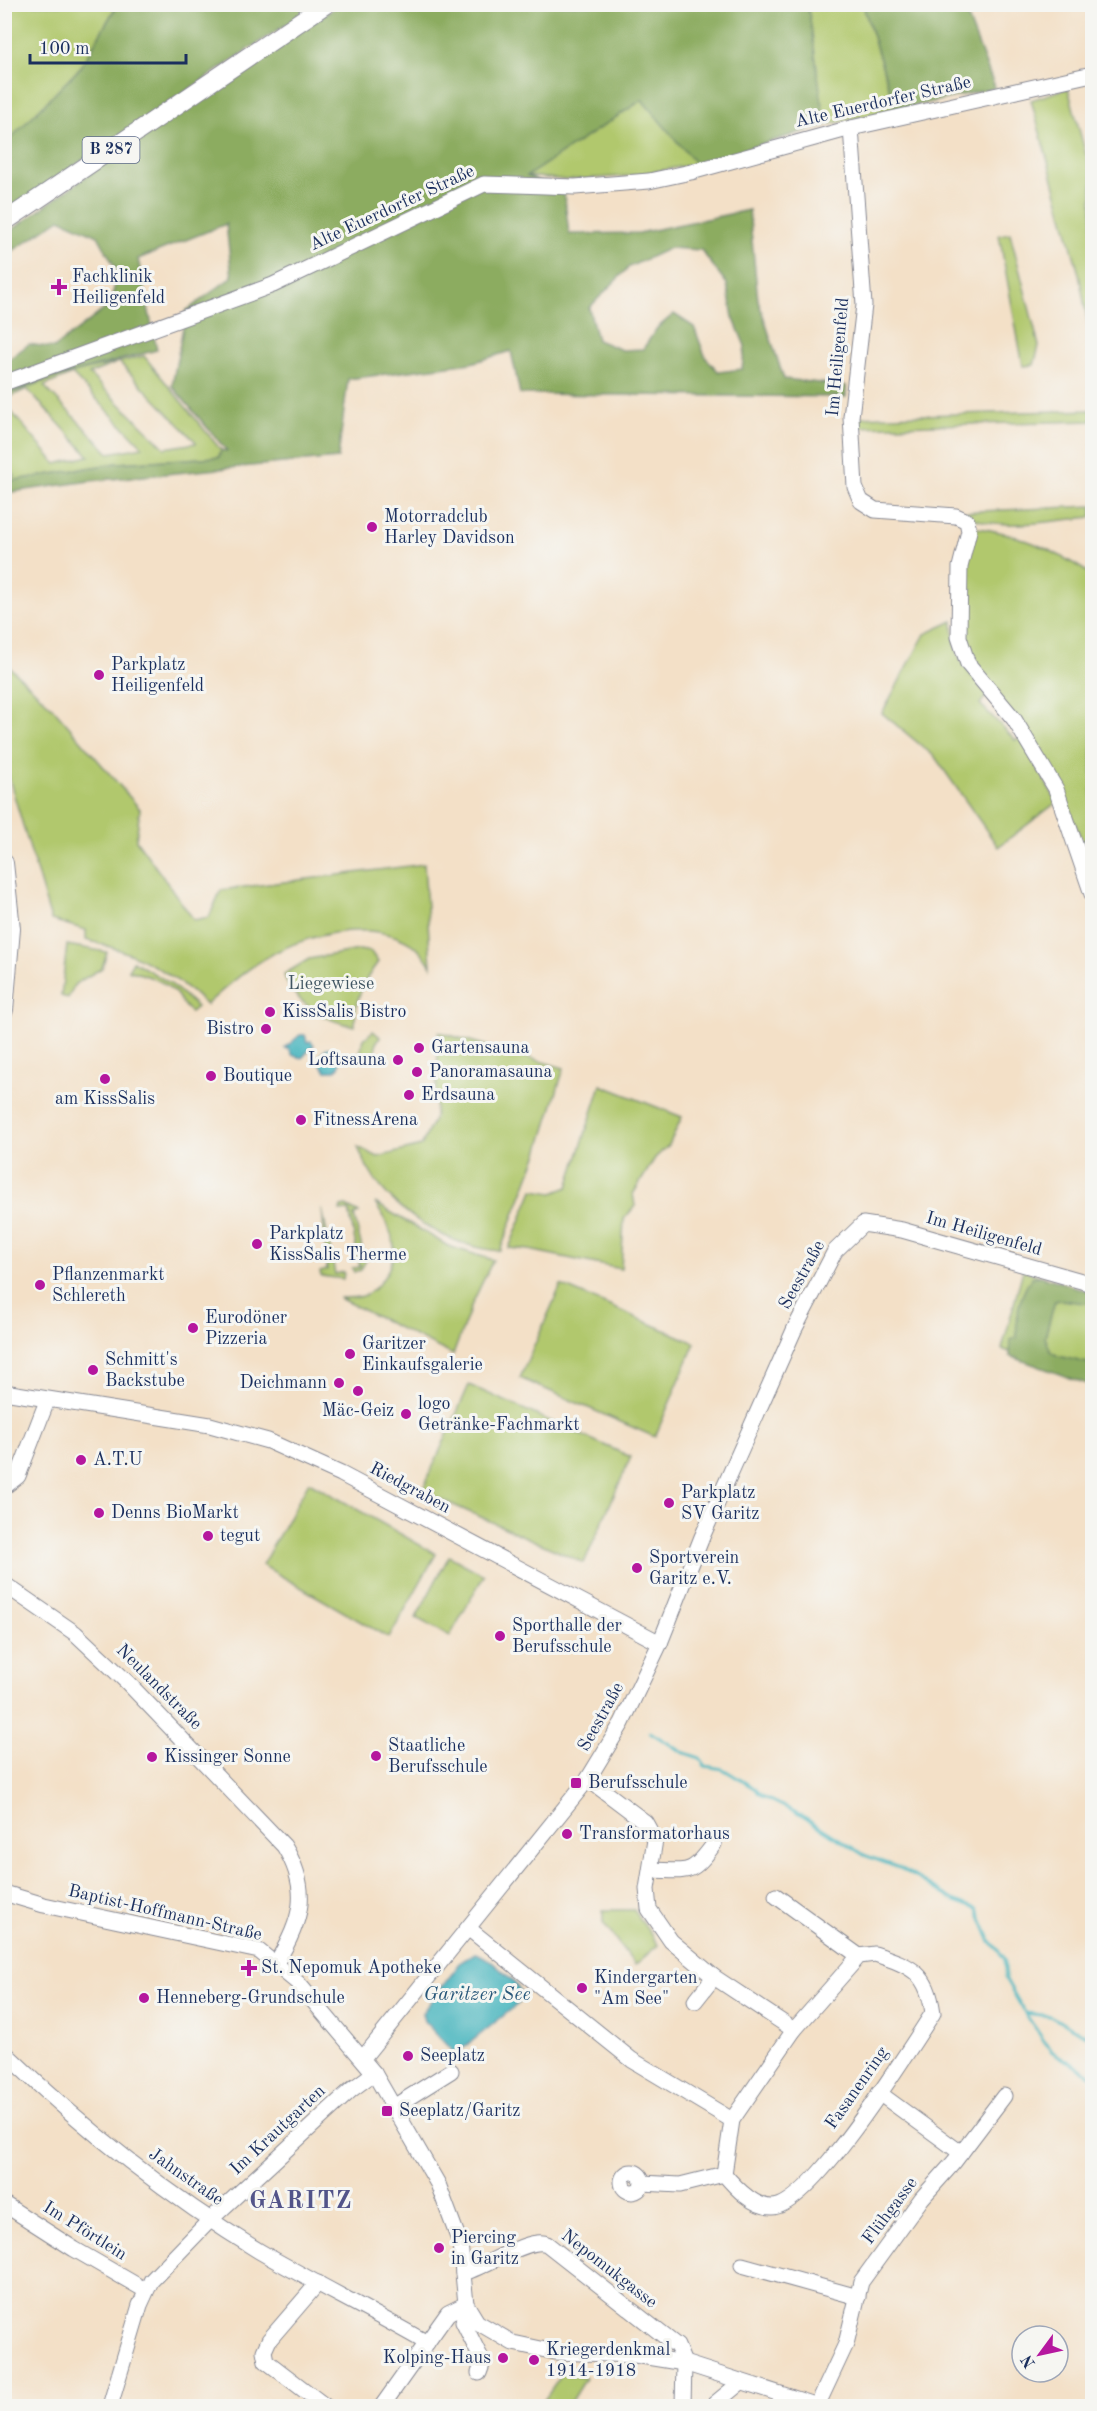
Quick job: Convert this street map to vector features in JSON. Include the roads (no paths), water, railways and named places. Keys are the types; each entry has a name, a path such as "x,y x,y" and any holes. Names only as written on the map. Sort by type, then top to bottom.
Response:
{"main road":[{"name":"B 287","path":"4,222 326,4"},
{"path":"4,863 11,929 4,1010"}],"street":[{"name":"Alte Euerdorfer Straße","path":"4,383 273,285 484,184 575,187 649,181 691,172 850,128 1092,74"},
{"name":"Im Heiligenfeld","path":"850,128 864,305 850,417 855,487 861,501 875,510 956,516 967,521 969,531 960,567 959,637 968,664 1014,719 1056,789 1092,894"},
{"name":"Im Heiligenfeld","path":"863,1224 903,1230 1092,1284"},
{"name":"Seestraße","path":"363,2058 588,1779 622,1723 660,1643 702,1537 795,1328 835,1251 863,1224"},
{"name":"Riedgraben","path":"4,1392 125,1414 210,1425 289,1449 341,1474 660,1643"},
{"path":"4,1487 18,1476 47,1401"},
{"name":"Neulandstraße","path":"4,1584 51,1615 90,1647 168,1723 284,1846 295,1863 302,1888 299,1917 276,1963"},
{"path":"588,1779 645,1822 654,1840 647,1888 649,1909 671,1941 714,1977 794,2030"},
{"path":"651,1870 689,1871 699,1865 714,1844"},
{"name":"Baptist-Hoffmann-Straße","path":"4,1893 44,1905 259,1952 276,1963 298,1983 374,2073 395,2106 447,2207 460,2243 466,2304 463,2322 483,2362 479,2373"},
{"path":"642,2183 680,2185 724,2174 732,2120 794,2030 860,1956 776,1896"},
{"path":"468,1928 632,2060 732,2120"},
{"name":"Fasanenring","path":"724,2174 734,2187 751,2200 772,2207 794,2199 815,2179 879,2093 933,2013 930,1992 925,1981 899,1962 875,1954 860,1956"},
{"path":"695,2001 714,1977"},
{"name":"Jahnstraße","path":"4,2052 99,2139 211,2219 260,2251 427,2343"},
{"path":"395,2106 451,2072"},
{"name":"Im Krautgarten","path":"145,2290 211,2219 351,2090 374,2073"},
{"path":"879,2093 961,2153"},
{"name":"Flühgasse","path":"818,2406 846,2344 861,2282 922,2198 961,2153 1004,2096"},
{"name":"Im Pförtlein","path":"4,2204 74,2249 145,2290"},
{"name":"Nepomukgasse","path":"463,2273 479,2269 530,2243 542,2241 568,2258 676,2346 684,2363"},
{"path":"742,2265 858,2297"},
{"path":"318,2283 269,2340 264,2351 266,2361 325,2406"},
{"path":"110,2406 145,2290"},
{"path":"382,2406 448,2313 466,2304 477,2322 513,2343 555,2352 635,2355 684,2363 818,2406"},
{"path":"683,2406 684,2363"},
{"path":"712,2406 741,2382"}],"water":[{"path":"300,1035 305,1035 307,1042 311,1041 314,1045 302,1058 292,1055 289,1049 285,1048"},
{"path":"327,1048 337,1053 340,1059 339,1067 334,1071 326,1071 316,1059"},
{"name":"Garitzer See","path":"475,1953 488,1959 503,1972 517,1986 524,1999 461,2050 452,2051 424,2021 422,2013 461,1962"}],"waterway":[{"path":"650,1732 682,1752 700,1758 705,1766 723,1769 754,1788 762,1796 801,1815 864,1855 902,1869 955,1901 977,1909 990,1940 1005,1959 1005,1978 1051,2051 1092,2076"},
{"path":"1025,2013 1050,2016 1092,2038"}],"place":[{"name":"Fachklinik Heiligenfeld","path":"59,287"},
{"name":"Motorradclub Harley Davidson","path":"372,527"},
{"name":"Parkplatz Heiligenfeld","path":"99,675"},
{"name":"KissSalis Bistro","path":"270,1012"},
{"name":"Bistro","path":"266,1029"},
{"name":"Gartensauna","path":"419,1048"},
{"name":"Loftsauna","path":"398,1060"},
{"name":"Panoramasauna","path":"417,1072"},
{"name":"Boutique","path":"211,1076"},
{"name":"am KissSalis","path":"105,1079"},
{"name":"Erdsauna","path":"409,1095"},
{"name":"FitnessArena","path":"301,1120"},
{"name":"Parkplatz KissSalis Therme","path":"257,1244"},
{"name":"Pflanzenmarkt Schlereth","path":"40,1285"},
{"name":"Eurodöner Pizzeria","path":"193,1328"},
{"name":"Garitzer Einkaufsgalerie","path":"350,1354"},
{"name":"Schmitt's Backstube","path":"93,1370"},
{"name":"Deichmann","path":"339,1383"},
{"name":"Mäc-Geiz","path":"358,1391"},
{"name":"logo Getränke-Fachmarkt","path":"406,1414"},
{"name":"A.T.U","path":"81,1460"},
{"name":"Parkplatz SV Garitz","path":"669,1503"},
{"name":"Denns BioMarkt","path":"99,1513"},
{"name":"tegut","path":"208,1536"},
{"name":"Sportverein Garitz e.V.","path":"637,1568"},
{"name":"Sporthalle der Berufsschule","path":"500,1636"},
{"name":"Staatliche Berufsschule","path":"376,1756"},
{"name":"Kissinger Sonne","path":"152,1757"},
{"name":"Berufsschule","path":"576,1783"},
{"name":"Transformatorhaus","path":"567,1834"},
{"name":"St. Nepomuk Apotheke","path":"249,1968"},
{"name":"Kindergarten \"Am See\"","path":"582,1988"},
{"name":"Henneberg-Grundschule","path":"144,1998"},
{"name":"Seeplatz","path":"408,2056"},
{"name":"Seeplatz/Garitz","path":"387,2111"},
{"name":"Piercing in Garitz","path":"439,2248"},
{"name":"Kolping-Haus","path":"503,2358"},
{"name":"Kriegerdenkmal 1914-1918","path":"534,2360"}],"district":[{"name":"GARITZ","path":"301,2202"}],"park label":[{"name":"Liegewiese","path":"331,984"}]}
